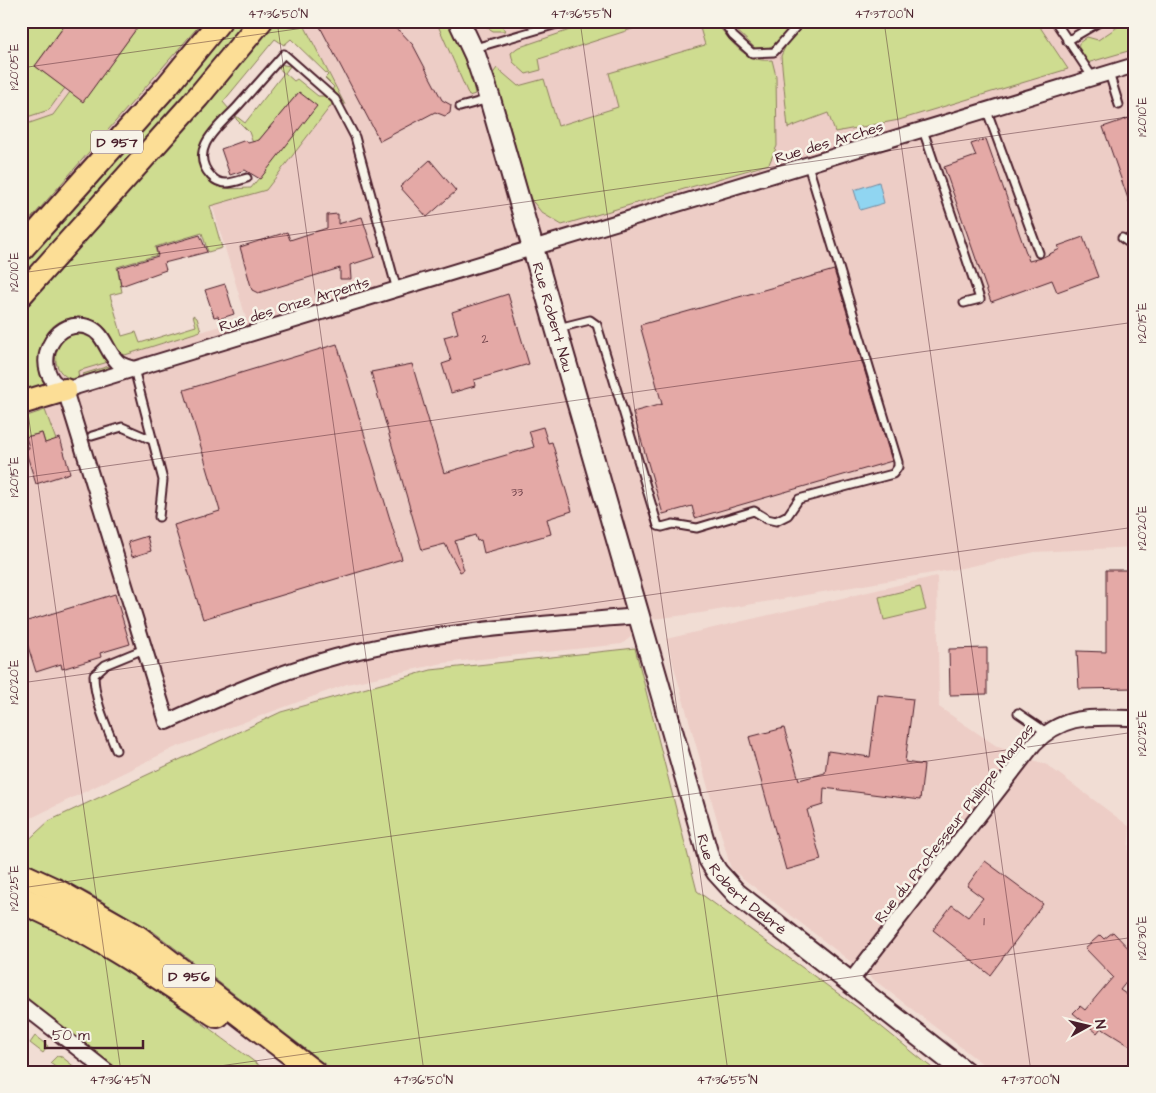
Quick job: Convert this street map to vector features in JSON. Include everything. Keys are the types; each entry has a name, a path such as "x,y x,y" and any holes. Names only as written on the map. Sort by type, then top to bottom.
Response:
{"highway":[{"name":"D 956","path":"21,900 70,923 116,949 218,1014"}],"main road":[{"name":"D 957","path":"21,250 167,86 220,21"},
{"name":"D 957","path":"21,295 198,97 261,21"},
{"path":"21,403 65,390"},
{"name":"D 956","path":"21,874 58,891 138,936 314,1072"},
{"name":"D 956","path":"21,886 65,907 142,954 182,983 292,1072"}],"street":[{"name":"Rue Robert Nau","path":"459,21 472,49 490,99 638,616"},
{"name":"Rue des Arches","path":"532,249 1135,65"},
{"name":"Rue des Onze Arpents","path":"65,390 532,249"},
{"path":"134,369 119,363 102,336 89,327 74,325 63,329 53,337 48,350 47,366 52,380 65,390 167,722 238,689 306,665 360,650 447,634 501,627 638,616"},
{"name":"Rue Robert Debré","path":"638,616 709,859 716,872 737,894 965,1072"},
{"name":"Rue du Professeur Philippe Maupas","path":"850,982 1034,744 1046,732 1059,724 1074,720 1135,718"},
{"path":"21,1004 108,1072"}],"lane":[{"path":"472,49 567,21"},
{"path":"723,21 733,36 752,52 774,52 801,21"},
{"path":"1054,21 1093,78"},
{"path":"1068,40 1101,21"},
{"path":"247,178 222,184 211,176 203,156 205,146 215,127 232,112 284,54 335,99 355,137 397,290"},
{"path":"1109,73 1119,105"},
{"path":"460,107 490,99"},
{"path":"987,111 1039,253"},
{"path":"923,130 980,298 964,303"},
{"path":"555,329 590,320 597,325 658,526 662,527 673,524 697,528 754,512 776,520 788,515 799,500 893,474 898,467 898,462 808,165"},
{"path":"1122,238 1135,247"},
{"path":"134,369 163,480 159,517"},
{"path":"92,436 122,427 152,440"},
{"path":"116,750 94,684 94,675 105,666 144,649"},
{"path":"1018,714 1046,732"}],"shaded area":[{"path":"21,21 282,21 191,134 205,181 201,168 71,271 132,353 246,318 212,205 266,190 333,103 345,104 302,21 1135,21 1135,547 1035,552 962,568 701,613 653,619 622,644 443,663 347,684 174,748 21,823"},
{"path":"937,576 939,707 998,747 1047,765 1130,827 1128,853 1135,853 1135,1072 993,1072 731,869 666,639"}],"green space":[{"path":"21,21 59,21 64,26 35,66 65,88 49,110 21,119"},
{"path":"142,21 203,21 21,230 21,126 53,115 70,92 83,101"},
{"path":"229,21 248,21 21,283 21,261 102,172"},
{"path":"274,21 302,21 345,105 332,90 334,87 325,78 328,75 291,39 284,45 275,39 223,102 229,109 211,129 202,147 201,163 207,177 213,183 224,188 251,188 316,106 299,92 254,146 249,132 236,119 236,116 245,123 284,73 276,66 279,64 290,66 285,73 294,81 297,79 318,96 324,96 333,103 266,190 210,206 222,248 208,252 202,233 155,247 157,255 117,267 122,292 110,295 122,336 136,332 140,343 196,326 193,315 197,318 201,331 125,355 118,350 102,325 86,318 69,318 54,325 45,340 44,356 48,387 21,393 21,314 192,121"},
{"path":"436,21 448,21 471,75 475,94 469,96"},
{"path":"478,21 505,21 502,25 505,31 493,31"},
{"path":"596,21 657,21 539,59 541,70 526,74 513,62 511,53 517,48"},
{"path":"698,21 714,21 733,43 746,54 753,58 772,60 776,76 777,146 769,164 562,225 542,213 530,198 503,103 499,105 491,76 497,68 518,86 544,79 558,126 618,107 609,73 705,45"},
{"path":"727,21 794,21 773,45 768,48 756,49"},
{"path":"807,21 1036,21 1068,69 899,120 835,132 828,113 788,128 781,56 786,45"},
{"path":"1121,21 1135,22 1135,49 1087,63 1078,51 1079,43 1087,37 1098,40 1122,24"},
{"path":"73,333 92,338 102,350 108,362 78,371 79,380 66,377 56,363 57,350 60,343"},
{"path":"109,366 109,370 84,379 83,374"},
{"path":"45,410 56,440 45,443 42,433 21,438 21,418"},
{"path":"920,587 926,610 884,620 879,597"},
{"path":"635,648 697,891 862,1011 937,1072 335,1072 154,932 90,894 21,860 21,847 49,821 281,712 431,670"},
{"path":"21,915 87,948 118,966 209,1028 268,1072 122,1072 21,997"},
{"path":"35,1036 48,1046 43,1053 30,1043"},
{"path":"57,1056 62,1057 81,1072 56,1072 58,1069 50,1063"}],"water":[{"path":"879,182 884,203 860,210 854,190"}],"building":[{"path":"68,21 142,21 83,102 35,66"},
{"path":"317,21 392,21 391,26 401,32 413,45 442,100 451,105 450,113 445,116 435,112 380,141"},
{"path":"299,92 317,106 260,179 245,170 230,175 221,149 246,140 248,143 259,140"},
{"path":"1135,116 1135,212 1133,213 1103,127"},
{"path":"986,139 1029,261 1041,258 1060,249 1058,246 1083,237 1098,277 1057,292 1052,280 991,302 944,167 976,156 971,144"},
{"path":"430,160 456,191 427,217 400,187"},
{"path":"338,214 338,224 362,217 375,257 350,265 351,279 340,279 340,268 258,293 252,290 240,247 287,232 290,240 327,228 327,215"},
{"path":"200,235 207,252 164,263 166,270 121,286 118,268 158,256 156,248"},
{"path":"834,270 892,461 695,518 692,506 663,514 633,412 662,404 640,325"},
{"path":"225,284 234,314 219,319 218,316 214,317 205,290"},
{"path":"508,294 529,364 474,380 475,386 451,393 442,364 451,361 444,337 458,333 452,312"},
{"path":"337,344 402,559 203,619 174,525 220,511 184,390"},
{"path":"412,364 444,473 534,447 529,431 543,427 548,443 552,442 572,511 547,519 551,534 484,553 481,540 477,541 475,535 455,541 464,570 460,572 445,544 422,550 371,372"},
{"path":"42,433 45,443 60,438 70,473 36,484 25,449 29,448 26,437"},
{"path":"147,536 151,551 132,557 128,542"},
{"path":"1106,570 1135,570 1135,688 1079,689 1077,651 1106,652"},
{"path":"115,594 130,644 100,653 101,657 62,669 61,664 36,672 25,637 21,638 21,623"},
{"path":"987,648 987,694 950,695 949,649"},
{"path":"878,695 913,699 905,762 924,765 920,800 824,788 823,805 807,810 821,860 786,870 749,737 784,728 799,780 825,773 828,751 870,757"},
{"path":"985,861 1043,904 990,975 933,930 952,905 968,917 983,898 967,886"},
{"path":"1113,932 1135,955 1135,971 1120,990 1135,1000 1135,1049 1101,1028 1097,1033 1073,1013 1080,1006 1085,1010 1113,977 1085,948 1100,935 1104,939"}]}
